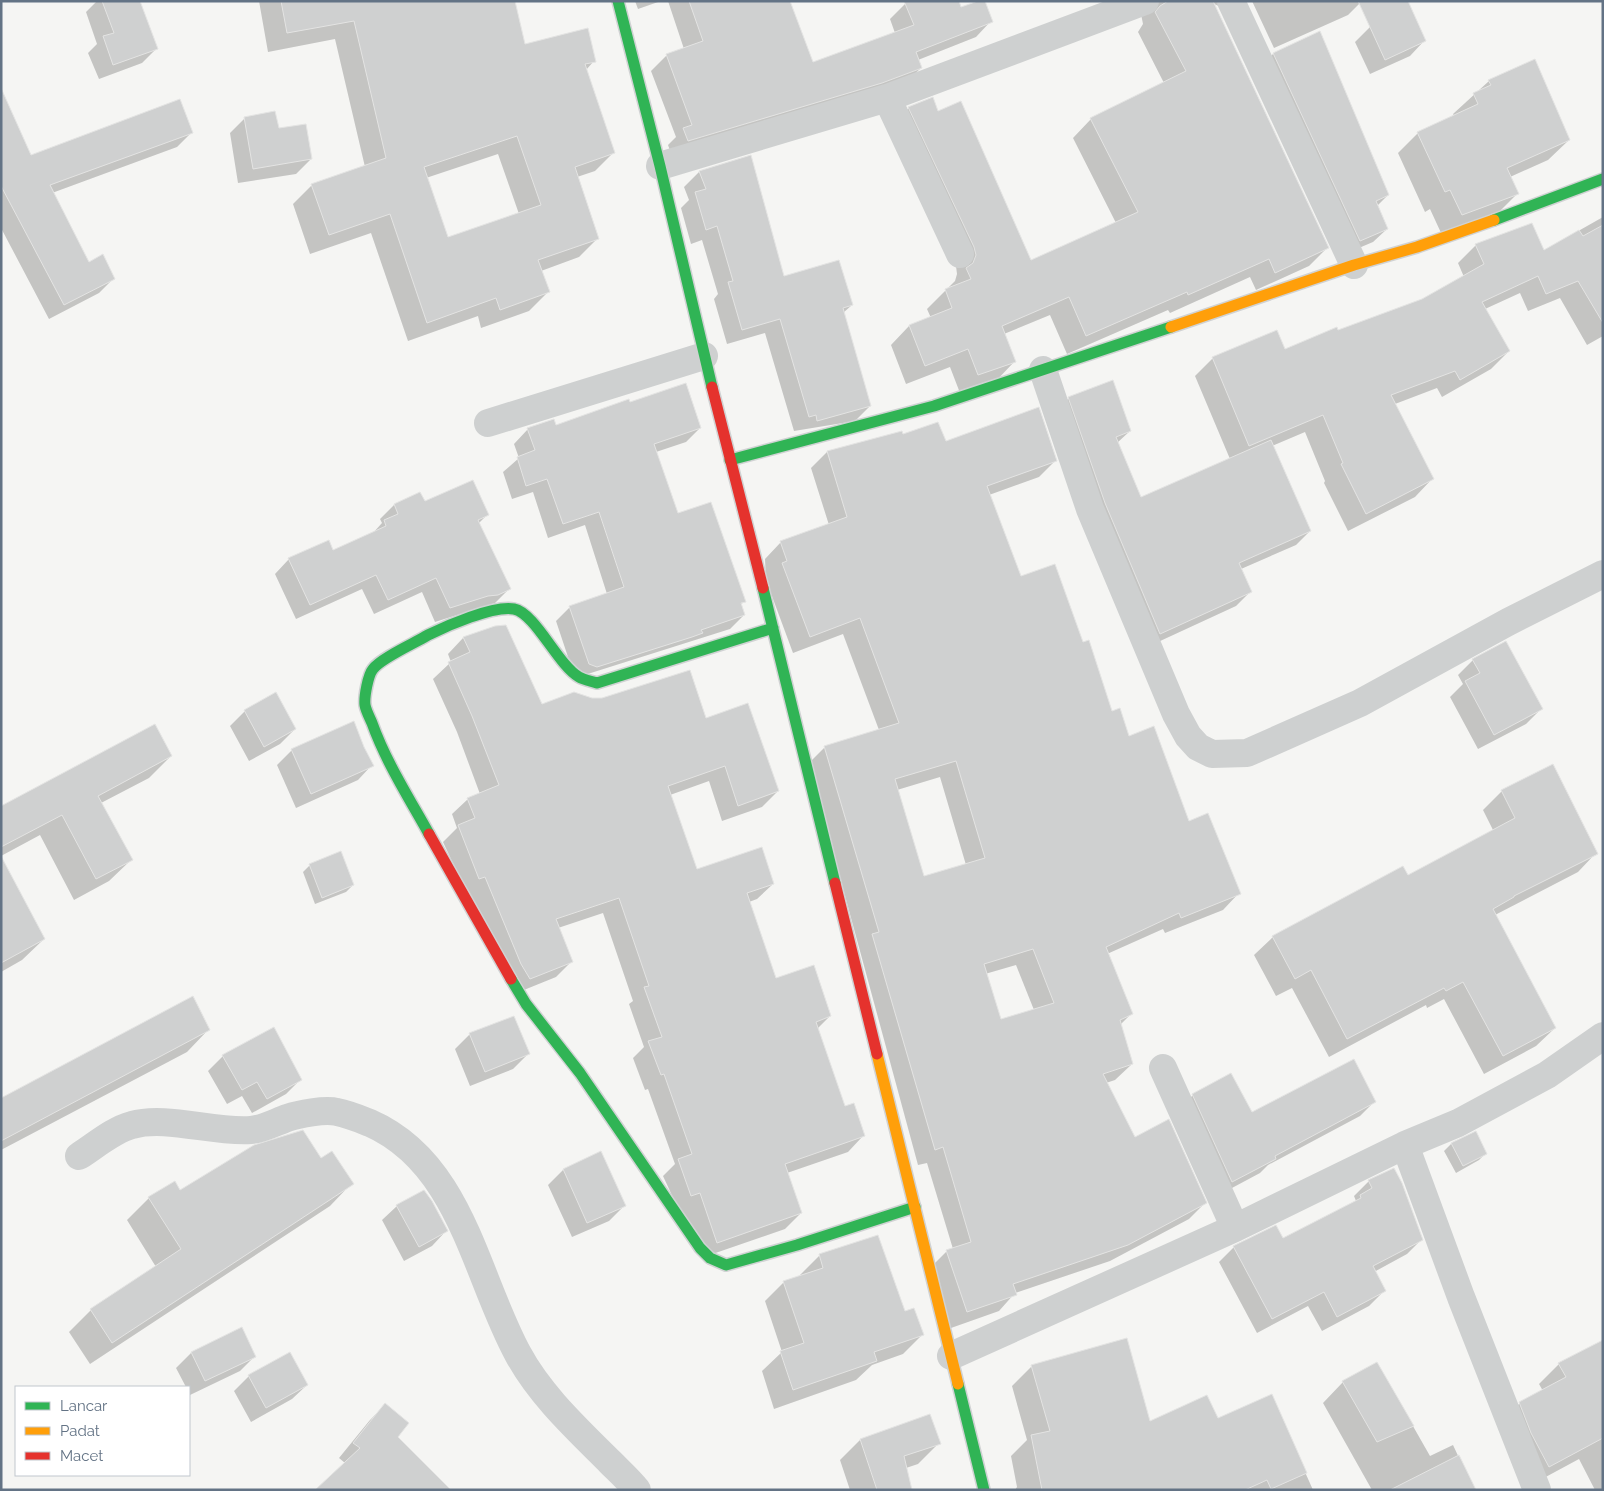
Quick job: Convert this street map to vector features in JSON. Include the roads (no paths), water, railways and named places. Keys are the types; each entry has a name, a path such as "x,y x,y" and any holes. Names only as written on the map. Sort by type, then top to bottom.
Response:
{"street":[{"path":"618,1 984,1490"},
{"path":"660,166 887,98 1145,1"},
{"path":"1231,1 1354,265"},
{"path":"887,98 960,254"},
{"path":"730,460 934,406 1354,265 1417,247 1485,224 1603,179"},
{"path":"488,423 704,356"},
{"path":"1042,370 1090,509 1176,714 1188,736 1198,747 1212,754 1247,753 1360,703 1508,622 1603,574"},
{"path":"773,628 597,683 579,677 562,662 542,633 515,609 492,611 467,618 438,630 374,667 369,676 365,706 378,740 436,848 526,1004 580,1073 700,1248 710,1258 726,1265 797,1245 915,1207"},
{"path":"950,1356 1235,1228 1405,1145 1458,1123 1539,1079 1603,1036"},
{"path":"1163,1068 1235,1228"},
{"path":"79,1156 131,1125 151,1121 221,1129 252,1130 289,1117 336,1111 384,1130 405,1143 429,1169 451,1202 467,1233 499,1315 518,1355 537,1383 564,1416 637,1490"},
{"path":"1405,1145 1460,1297 1537,1490"}]}
